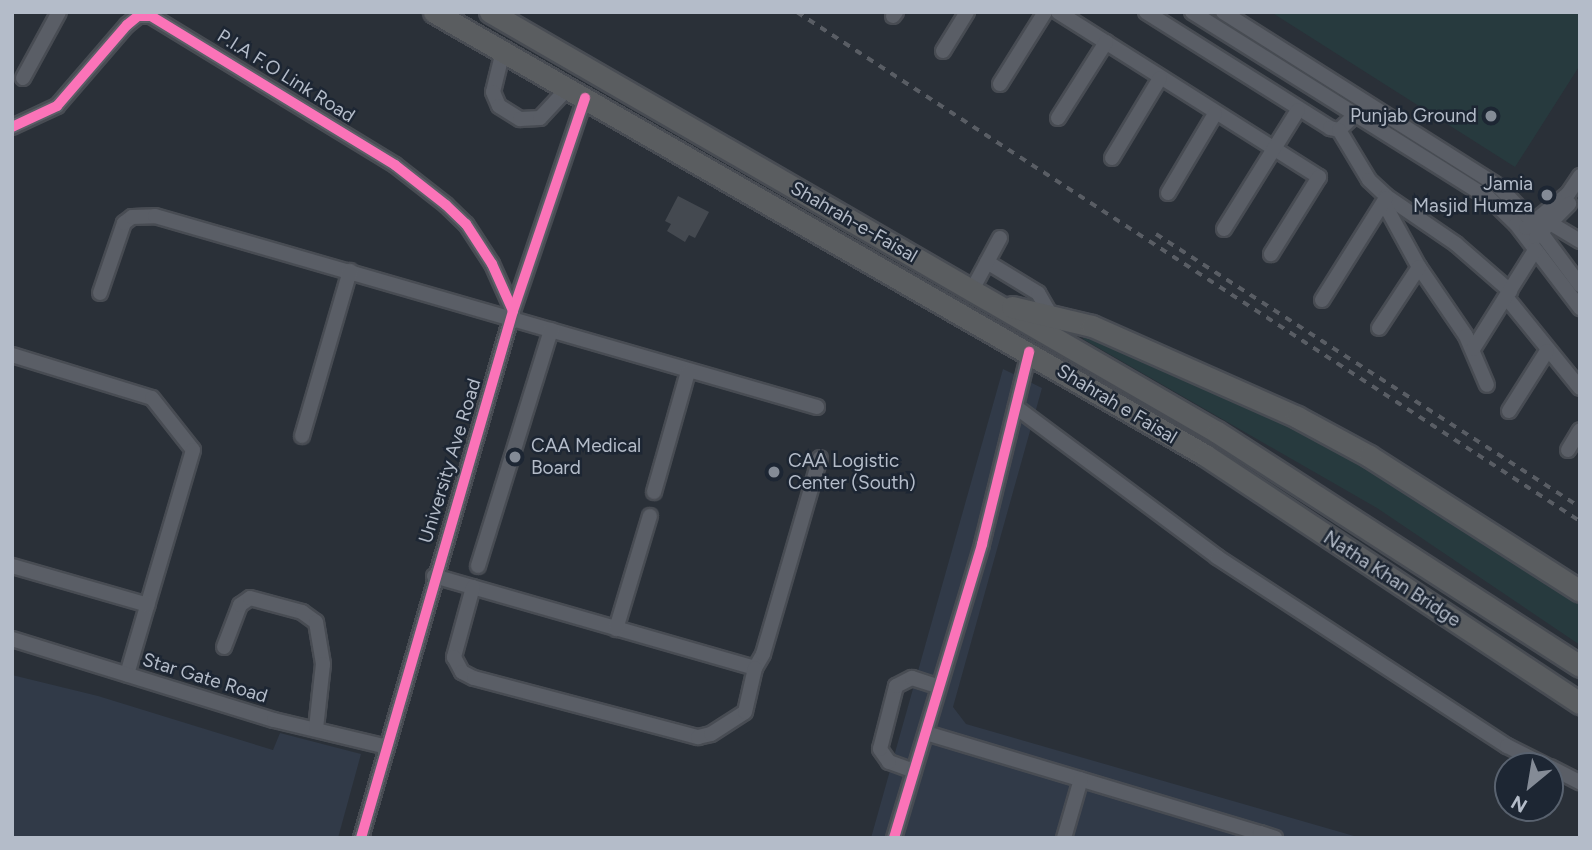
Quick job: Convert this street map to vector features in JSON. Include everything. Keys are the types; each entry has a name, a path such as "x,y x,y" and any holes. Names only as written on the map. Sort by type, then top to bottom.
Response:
{"highway":[{"name":"Shahrah-e-Faisal","path":"434,12 1030,352"},
{"name":"Shahrah-e-Faisal","path":"490,12 1217,432"},
{"path":"996,304 1050,314 1092,326 1297,417 1369,456 1580,591"},
{"name":"Shahrah e Faisal","path":"1030,352 1205,455"},
{"name":"Natha Khan Bridge","path":"1217,432 1580,666"},
{"name":"Natha Khan Bridge","path":"1205,455 1580,703"}],"street":[{"path":"23,78 59,12"},
{"path":"943,51 967,12"},
{"path":"1000,84 1045,12"},
{"path":"1059,12 1215,114 1319,177 1271,254"},
{"path":"1146,12 1298,110 1339,130 1385,201 1419,267 1473,349 1487,385"},
{"path":"1192,12 1489,198 1535,234 1580,308"},
{"path":"1223,12 1498,186 1535,234 1580,285"},
{"name":"P.I.A F.O Link Road","path":"12,127 57,106 127,24 138,16 151,16 395,165 446,205 466,224 492,264 512,314"},
{"path":"1058,118 1105,42"},
{"path":"503,51 493,92 499,106 520,119 540,118 577,93"},
{"path":"1112,158 1160,78"},
{"name":"University Ave Road","path":"360,838 434,576 577,93"},
{"path":"1224,229 1298,110"},
{"path":"1168,193 1215,114"},
{"path":"1339,130 1355,115"},
{"path":"1473,349 1508,294 1535,234 1580,176"},
{"path":"1535,234 1580,189"},
{"path":"1385,201 1456,244 1508,294 1548,351 1580,388"},
{"path":"1322,300 1385,201"},
{"path":"100,293 119,233 132,217 145,215 512,314 551,330 688,372 817,407"},
{"path":"1535,234 1580,241"},
{"path":"972,290 1000,238"},
{"path":"987,262 1038,293 1050,314"},
{"path":"1379,328 1419,267"},
{"path":"302,436 350,271"},
{"path":"478,566 551,330"},
{"path":"1509,411 1548,351"},
{"path":"894,838 939,687 1030,352"},
{"path":"12,355 152,398 190,443 192,458 127,674"},
{"path":"653,492 688,372"},
{"path":"1016,407 1217,557 1519,752"},
{"path":"1568,450 1580,430"},
{"path":"473,587 454,657 461,672 474,678 698,737 711,734 745,712 755,667 763,654 820,458"},
{"path":"615,629 650,516"},
{"path":"12,566 148,606"},
{"path":"434,576 755,667"},
{"path":"224,647 240,605 250,598 302,612 316,622 323,664 316,728"},
{"name":"Star Gate Road","path":"12,639 274,720 387,747"},
{"path":"914,771 889,762 880,749 896,686 912,678 939,687"},
{"path":"926,733 1259,836 1275,838"},
{"path":"1564,774 1580,782"},
{"path":"1064,838 1081,779"}],"shaded area":[{"path":"1003,369 1042,388 953,707 966,724 1361,838 871,838"},
{"path":"12,675 98,696 273,750 280,733 361,754 338,838 12,838"}],"green space":[{"name":"Punjab Ground","path":"1271,12 1580,12 1580,65 1515,167"},
{"path":"1089,331 1369,461 1580,599 1580,645 1377,508 1083,339"}],"building":[{"path":"678,196 709,212 695,238 689,235 685,242 667,231 671,224 665,221"}],"railway":[{"path":"797,12 1580,521"},
{"path":"1156,234 1580,507"}],"cycle path":[{"path":"12,127 57,106 127,25 138,16 151,16 395,165 446,205 466,224 492,264 513,311"},
{"path":"361,838 513,311 585,98"},
{"path":"894,838 982,544 1029,352"}],"place":[{"name":"Punjab Ground","path":"1491,116"},
{"name":"Jamia Masjid Humza","path":"1547,195"},
{"name":"CAA Medical Board","path":"515,457"},
{"name":"CAA Logistic Center (South)","path":"774,472"}]}
